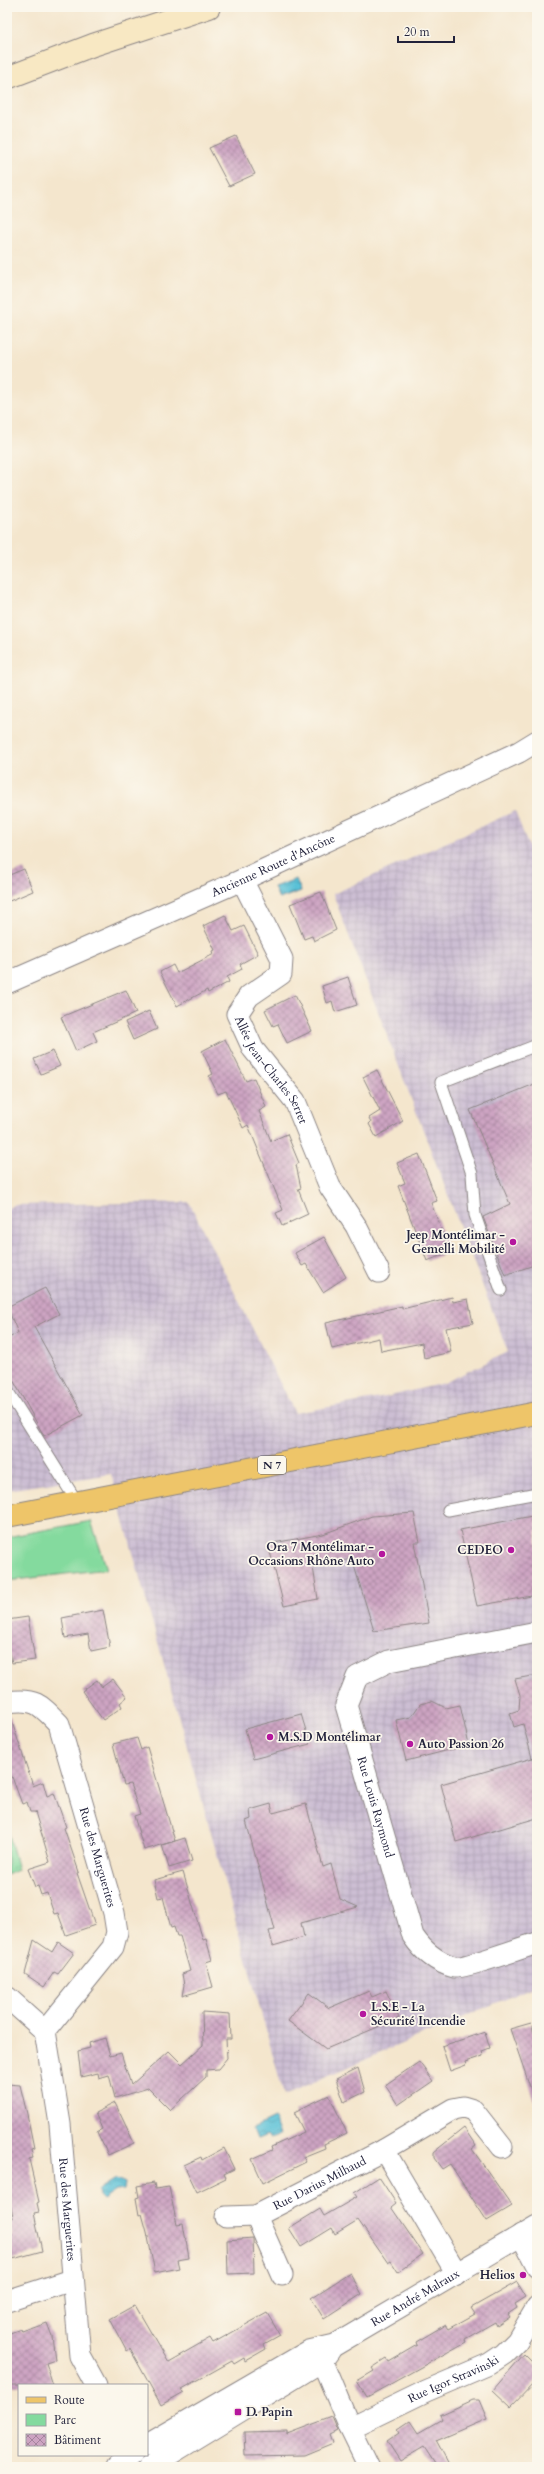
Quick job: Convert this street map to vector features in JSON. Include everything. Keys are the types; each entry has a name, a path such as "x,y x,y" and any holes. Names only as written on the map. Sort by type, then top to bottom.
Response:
{"main road":[{"name":"N 7","path":"7,1516 537,1413"}],"street":[{"path":"7,78 93,45 209,7"},
{"name":"Ancienne Route d'Ancône","path":"7,983 242,880 520,752 537,741"},
{"name":"Allée Jean-Charles Serret","path":"242,880 282,959 281,974 249,996 237,1014 253,1049 296,1101 330,1187 356,1226 379,1272"},
{"name":"Rue Louis Raymond","path":"537,1632 389,1661 357,1677 346,1705 413,1936 423,1951 437,1960 456,1967 537,1943"},
{"name":"Rue des Marguerites","path":"7,1702 26,1699 44,1709 59,1724 114,1913 117,1932 113,1947 45,2031 60,2124 72,2280 80,2356 95,2384"},
{"path":"7,1997 45,2031"},
{"name":"Rue Darius Milhaud","path":"226,2217 256,2216 384,2150 453,2109 463,2107 473,2110 502,2147"},
{"path":"384,2150 457,2274"},
{"path":"256,2216 282,2275"},
{"path":"529,2230 537,2266"},
{"name":"Rue André Malraux","path":"148,2454 203,2412 309,2351 335,2345 529,2230"},
{"path":"7,2301 72,2280"},
{"name":"Rue Igor Stravinski","path":"350,2428 419,2394 489,2364 504,2354 517,2341 537,2307"},
{"name":"Rue André Malraux","path":"148,2456 322,2361 335,2345"},
{"path":"322,2361 350,2428 370,2467"}],"lane":[{"path":"501,1290 475,1216 472,1174 441,1082 537,1045"},
{"path":"7,1390 77,1502"},
{"path":"448,1510 537,1492"}],"shaded area":[{"path":"515,811 537,868 537,1985 284,2095 111,1474 7,1490 7,1209 13,1205 189,1202 295,1413 386,1397 444,1383 508,1352 333,894"}],"green space":[{"path":"91,1521 107,1569 7,1581 7,1537"},
{"path":"7,1826 18,1870 7,1875"}],"water":[{"path":"296,879 301,891 279,899 274,887"},
{"path":"274,2119 280,2135 270,2139 267,2135 257,2139 253,2129"},
{"path":"116,2179 125,2183 124,2190 116,2191 103,2200 99,2196 98,2190"}],"building":[{"path":"236,136 255,174 229,186 209,148"},
{"path":"24,869 33,891 7,902 7,876"},
{"path":"321,892 336,930 314,941 312,936 304,939 290,904"},
{"path":"225,915 233,931 244,926 258,954 240,964 242,969 227,977 229,982 208,993 207,990 177,1006 160,972 173,965 177,973 214,954 213,951 215,950 203,926"},
{"path":"348,977 357,1005 335,1012 332,1001 327,1003 322,986"},
{"path":"126,990 136,1013 93,1032 97,1041 76,1051 61,1017"},
{"path":"295,995 312,1031 287,1043 278,1024 273,1026 265,1010"},
{"path":"149,1011 157,1029 133,1040 125,1022"},
{"path":"225,1039 246,1081 254,1078 266,1107 259,1111 271,1141 287,1134 299,1163 296,1165 301,1188 298,1189 308,1214 282,1226 276,1213 283,1210 248,1125 243,1128 226,1091 218,1094 209,1076 213,1074 202,1051"},
{"path":"53,1051 60,1066 41,1074 34,1059"},
{"path":"377,1070 403,1121 376,1137 369,1124 371,1122 369,1118 380,1111 363,1077"},
{"path":"537,1083 537,1264 505,1275 483,1217 510,1204 470,1110"},
{"path":"419,1154 437,1201 431,1203 450,1252 427,1261 398,1186 405,1183 397,1163"},
{"path":"324,1237 346,1277 323,1292 306,1264 302,1266 295,1253"},
{"path":"45,1288 59,1314 34,1327 83,1415 44,1436 7,1369 7,1339 18,1333 7,1307"},
{"path":"452,1297 453,1302 468,1299 473,1323 446,1328 451,1352 424,1358 422,1343 381,1351 379,1338 332,1349 326,1323 402,1306 402,1309"},
{"path":"414,1513 420,1542 414,1542 429,1623 374,1631 352,1559 313,1567 318,1599 284,1606 268,1544 323,1534 372,1516"},
{"path":"537,1515 537,1595 477,1606 460,1530"},
{"path":"103,1610 110,1647 91,1651 88,1634 65,1638 62,1618"},
{"path":"28,1617 35,1660 12,1663 10,1654 7,1654 7,1620"},
{"path":"537,1675 537,1818 456,1842 441,1784 536,1757 532,1758 523,1724 514,1727 510,1713 519,1710 520,1695 515,1679"},
{"path":"113,1679 127,1697 120,1703 122,1707 103,1720 82,1691 97,1680 102,1687"},
{"path":"432,1701 446,1708 460,1705 469,1745 406,1761 396,1720 411,1717 420,1704"},
{"path":"301,1714 310,1744 253,1759 245,1729"},
{"path":"10,1716 33,1786 43,1782 47,1796 54,1793 79,1872 77,1873 95,1925 66,1935 58,1913 54,1914 47,1893 41,1895 38,1886 35,1887 28,1869 50,1862 35,1812 30,1812 27,1802 22,1804 12,1777 7,1779 7,1717"},
{"path":"137,1738 141,1750 147,1747 175,1841 144,1850 134,1816 140,1814 130,1784 124,1785 113,1744"},
{"path":"271,1804 273,1813 306,1804 323,1867 331,1864 340,1899 358,1907 301,1923 304,1937 273,1946 269,1931 275,1930 246,1821 251,1819 250,1810"},
{"path":"185,1838 192,1861 169,1868 162,1845"},
{"path":"183,1872 203,1940 206,1939 212,1960 206,1962 213,1987 182,1996 184,1985 182,1974 190,1971 180,1936 177,1936 174,1927 171,1928 163,1897 158,1898 154,1880"},
{"path":"34,1940 52,1952 58,1942 74,1953 58,1974 54,1972 44,1987 25,1974"},
{"path":"369,1991 372,1997 386,1991 399,2018 326,2049 288,2021 309,1993 329,2008"},
{"path":"202,2012 230,2014 231,2039 226,2039 227,2058 218,2069 206,2070 206,2077 170,2110 148,2088 115,2098 109,2075 99,2078 98,2073 81,2077 78,2051 90,2048 89,2043 105,2038 110,2056 121,2053 131,2085 169,2051 182,2064 203,2045"},
{"path":"531,2023 537,2042 537,2101 535,2101 510,2029"},
{"path":"485,2032 490,2048 482,2051 483,2056 465,2062 466,2065 450,2071 442,2046"},
{"path":"419,2062 433,2081 398,2105 385,2085"},
{"path":"358,2068 365,2092 344,2102 336,2079"},
{"path":"7,2084 20,2085 27,2114 34,2148 31,2149 33,2158 29,2159 39,2202 37,2203 39,2212 34,2213 42,2251 13,2259 8,2237 12,2236 9,2219 13,2218 7,2187 7,2180 10,2179 7,2159"},
{"path":"329,2095 347,2133 324,2144 325,2148 303,2157 306,2162 263,2183 252,2159 272,2150 271,2147 304,2132 294,2112"},
{"path":"115,2103 134,2143 108,2155 97,2132 102,2129 95,2113"},
{"path":"464,2128 476,2146 472,2149 512,2206 487,2221 450,2164 442,2169 434,2158 434,2152"},
{"path":"224,2148 234,2169 224,2174 226,2178 197,2192 184,2165 201,2157 202,2160"},
{"path":"379,2177 396,2203 391,2207 423,2254 398,2272 391,2261 388,2263 358,2220 335,2234 332,2228 301,2247 289,2228 320,2209 324,2216 357,2197 354,2193"},
{"path":"154,2183 155,2189 169,2187 177,2225 183,2224 189,2258 177,2260 179,2268 155,2273 147,2232 142,2214 139,2215 136,2198 139,2197 137,2186"},
{"path":"253,2238 254,2273 228,2274 227,2240"},
{"path":"350,2273 362,2294 324,2319 311,2298"},
{"path":"517,2282 526,2297 515,2304 517,2308 508,2314 510,2317 497,2326 495,2322 465,2339 466,2342 367,2397 357,2381 374,2371 372,2368 386,2359 388,2362 417,2345 416,2342 445,2325 448,2329 475,2314 471,2308"},
{"path":"135,2305 168,2362 210,2338 213,2343 267,2313 280,2335 264,2344 266,2349 245,2361 244,2358 234,2364 232,2361 182,2389 184,2392 161,2405 130,2349 127,2351 110,2319"},
{"path":"47,2323 52,2336 55,2360 46,2363 53,2384 7,2385 7,2334 21,2329 22,2332"},
{"path":"524,2354 537,2367 537,2380 511,2407 493,2390"},
{"path":"473,2400 479,2400 487,2419 436,2441 450,2467 437,2467 424,2447 400,2461 387,2441 400,2432 398,2429 410,2421 418,2433 442,2419 440,2415"},
{"path":"332,2417 338,2431 330,2435 333,2443 304,2455 245,2456 244,2432 287,2431 287,2434"}],"place":[{"name":"Jeep Montélimar - Gemelli Mobilité","path":"513,1242"},
{"name":"CEDEO","path":"511,1550"},
{"name":"Ora 7 Montélimar - Occasions Rhône Auto","path":"382,1554"},
{"name":"M.S.D Montélimar","path":"270,1737"},
{"name":"Auto Passion 26","path":"410,1744"},
{"name":"L.S.E - La Sécurité Incendie","path":"363,2014"},
{"name":"Helios","path":"523,2275"},
{"name":"D. Papin","path":"238,2412"}]}
